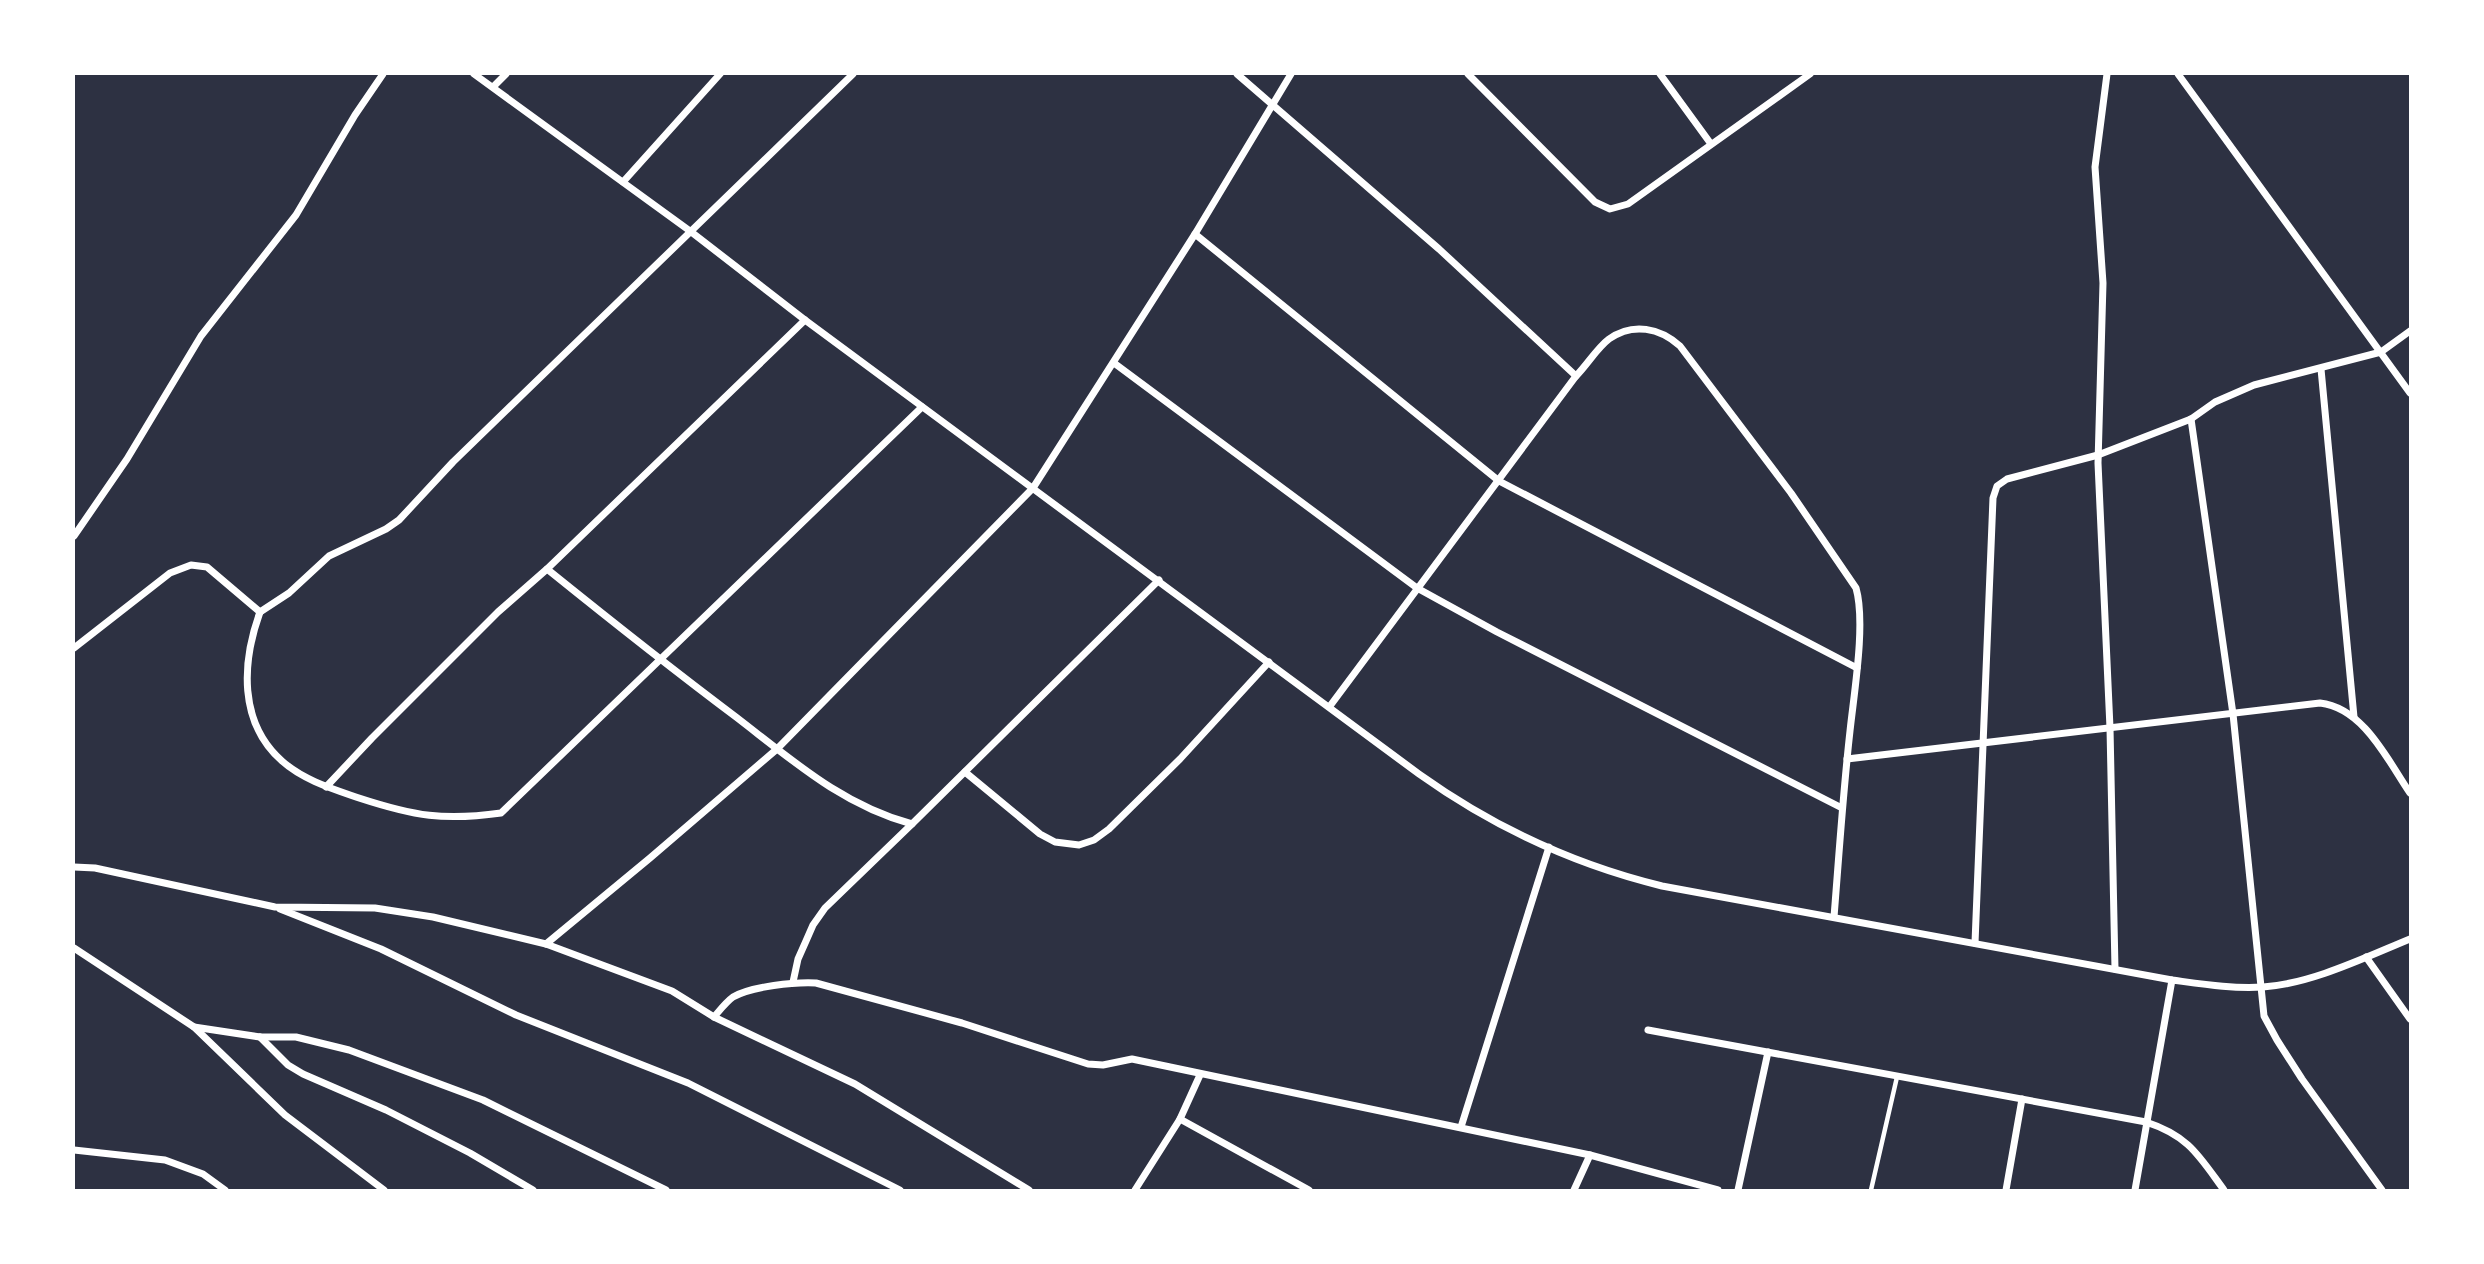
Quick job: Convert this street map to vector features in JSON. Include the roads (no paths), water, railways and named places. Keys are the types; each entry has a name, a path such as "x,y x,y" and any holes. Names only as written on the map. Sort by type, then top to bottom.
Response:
{"street":[{"path":"74,536 127,459 201,336 296,215 355,115 383,74"},
{"path":"474,74 690,231 922,407 1450,796 1482,816 1549,847 1600,869 1651,884 2217,986 2262,988 2304,979 2410,939"},
{"path":"493,87 506,74"},
{"path":"623,182 720,74"},
{"path":"853,74 453,462 399,520 329,556 289,593 260,612 250,638 247,658 246,687 254,722 266,744 282,762 327,787 416,815 452,818 501,813 922,407"},
{"path":"1237,74 1439,249 1576,376"},
{"path":"546,944 777,749 1033,488 1195,234 1290,74"},
{"path":"1468,74 1595,202 1610,209 1628,204 1810,74"},
{"path":"1660,74 1711,144"},
{"path":"2107,74 2095,167 2103,283 2098,454 2110,728 2115,969"},
{"path":"2178,74 2410,393"},
{"path":"1195,234 1499,481 1857,668"},
{"path":"327,787 498,612 547,569 805,320"},
{"path":"1329,706 1576,376 1608,339 1637,328 1646,328 1669,337 1680,346 1791,493 1856,587 1860,603 1857,668 1834,917"},
{"path":"1975,943 1993,498 2000,483 2098,454 2191,419 2216,402 2254,385 2381,352 2410,331"},
{"path":"1114,362 1418,587 1509,639 1842,808"},
{"path":"2321,369 2354,717"},
{"path":"2191,419 2233,714 2264,1016 2277,1041 2382,1191"},
{"path":"74,648 170,573 191,565 207,567 260,612"},
{"path":"547,569 660,660 844,797 887,817 912,824"},
{"path":"793,982 798,959 813,925 825,908 1159,580"},
{"path":"965,772 1040,834 1055,842 1079,845 1094,840 1110,829 1180,760 1269,662"},
{"path":"1847,760 2320,703 2340,708 2354,717 2376,743 2410,793"},
{"path":"1461,1127 1549,847"},
{"path":"74,867 96,868 275,907 381,949 516,1015 688,1083 900,1191"},
{"path":"275,907 375,908 433,917 546,944 672,991 713,1017 855,1084 1028,1191"},
{"path":"74,948 194,1027 285,1115 384,1191"},
{"path":"2366,957 2410,1019"},
{"path":"2136,1191 2172,980"},
{"path":"713,1017 733,997 743,993 793,982 816,982 962,1023 1088,1064 1103,1065 1132,1059 1590,1155 1718,1191"},
{"path":"194,1027 260,1037 296,1037 349,1050 483,1100 666,1191"},
{"path":"1648,1030 2146,1122 2186,1141 2224,1191"},
{"path":"260,1037 288,1065 303,1074 386,1110 470,1153 533,1191"},
{"path":"1738,1191 1768,1052"},
{"path":"1135,1191 1180,1119 1200,1075"},
{"path":"2006,1191 2022,1099"},
{"path":"1180,1119 1309,1191"},
{"path":"74,1150 165,1160 203,1174 225,1191"},
{"path":"1574,1191 1590,1155"}],"lane":[{"path":"1871,1191 1897,1076"}]}
